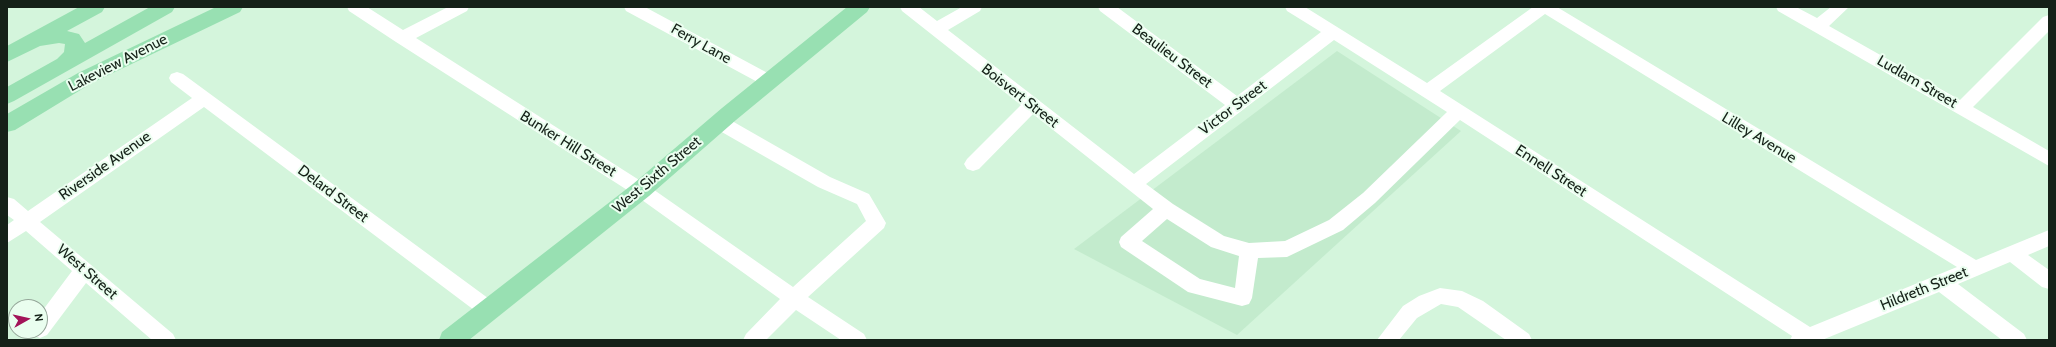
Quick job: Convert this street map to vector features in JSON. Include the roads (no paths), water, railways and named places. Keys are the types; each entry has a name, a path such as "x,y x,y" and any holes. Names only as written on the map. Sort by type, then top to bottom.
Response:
{"main road":[{"path":"7,54 95,7"},
{"path":"7,96 164,7"},
{"name":"Lakeview Avenue","path":"7,124 85,78 233,7"},
{"name":"West Sixth Street","path":"450,340 641,190 719,122 860,7"},
{"path":"31,41 59,36 72,39 75,44 72,56 64,64"}],"street":[{"name":"Bunker Hill Street","path":"355,7 641,190 794,298 857,340"},
{"path":"402,38 461,7"},
{"name":"Ferry Lane","path":"632,7 769,81"},
{"name":"Boisvert Street","path":"908,7 1166,209 1218,242 1249,250 1287,249 1336,225 1370,198 1459,111"},
{"path":"936,29 974,7"},
{"name":"Beaulieu Street","path":"1106,7 1237,105"},
{"name":"Ennell Street","path":"1293,7 1816,337"},
{"path":"1427,91 1545,7"},
{"name":"Lilley Avenue","path":"1545,7 1974,268"},
{"name":"Ludlam Street","path":"1784,7 2049,159"},
{"path":"1818,26 1841,7"},
{"path":"1962,108 2049,21"},
{"name":"Victor Street","path":"1133,184 1333,32"},
{"name":"Delard Street","path":"177,78 488,310"},
{"name":"Riverside Avenue","path":"7,235 204,98"},
{"path":"973,164 1032,105"},
{"path":"719,122 824,182 863,199 877,223 815,277 753,340"},
{"name":"West Street","path":"7,204 166,340"},
{"path":"1166,209 1128,242 1195,286 1242,298 1246,280 1249,250"},
{"name":"Hildreth Street","path":"1816,337 1941,282 2049,238"},
{"path":"2012,253 2049,281"},
{"path":"48,318 84,270"},
{"path":"1941,282 2017,340"},
{"path":"1387,340 1410,312 1426,302 1440,296 1462,298 1522,340"}]}
